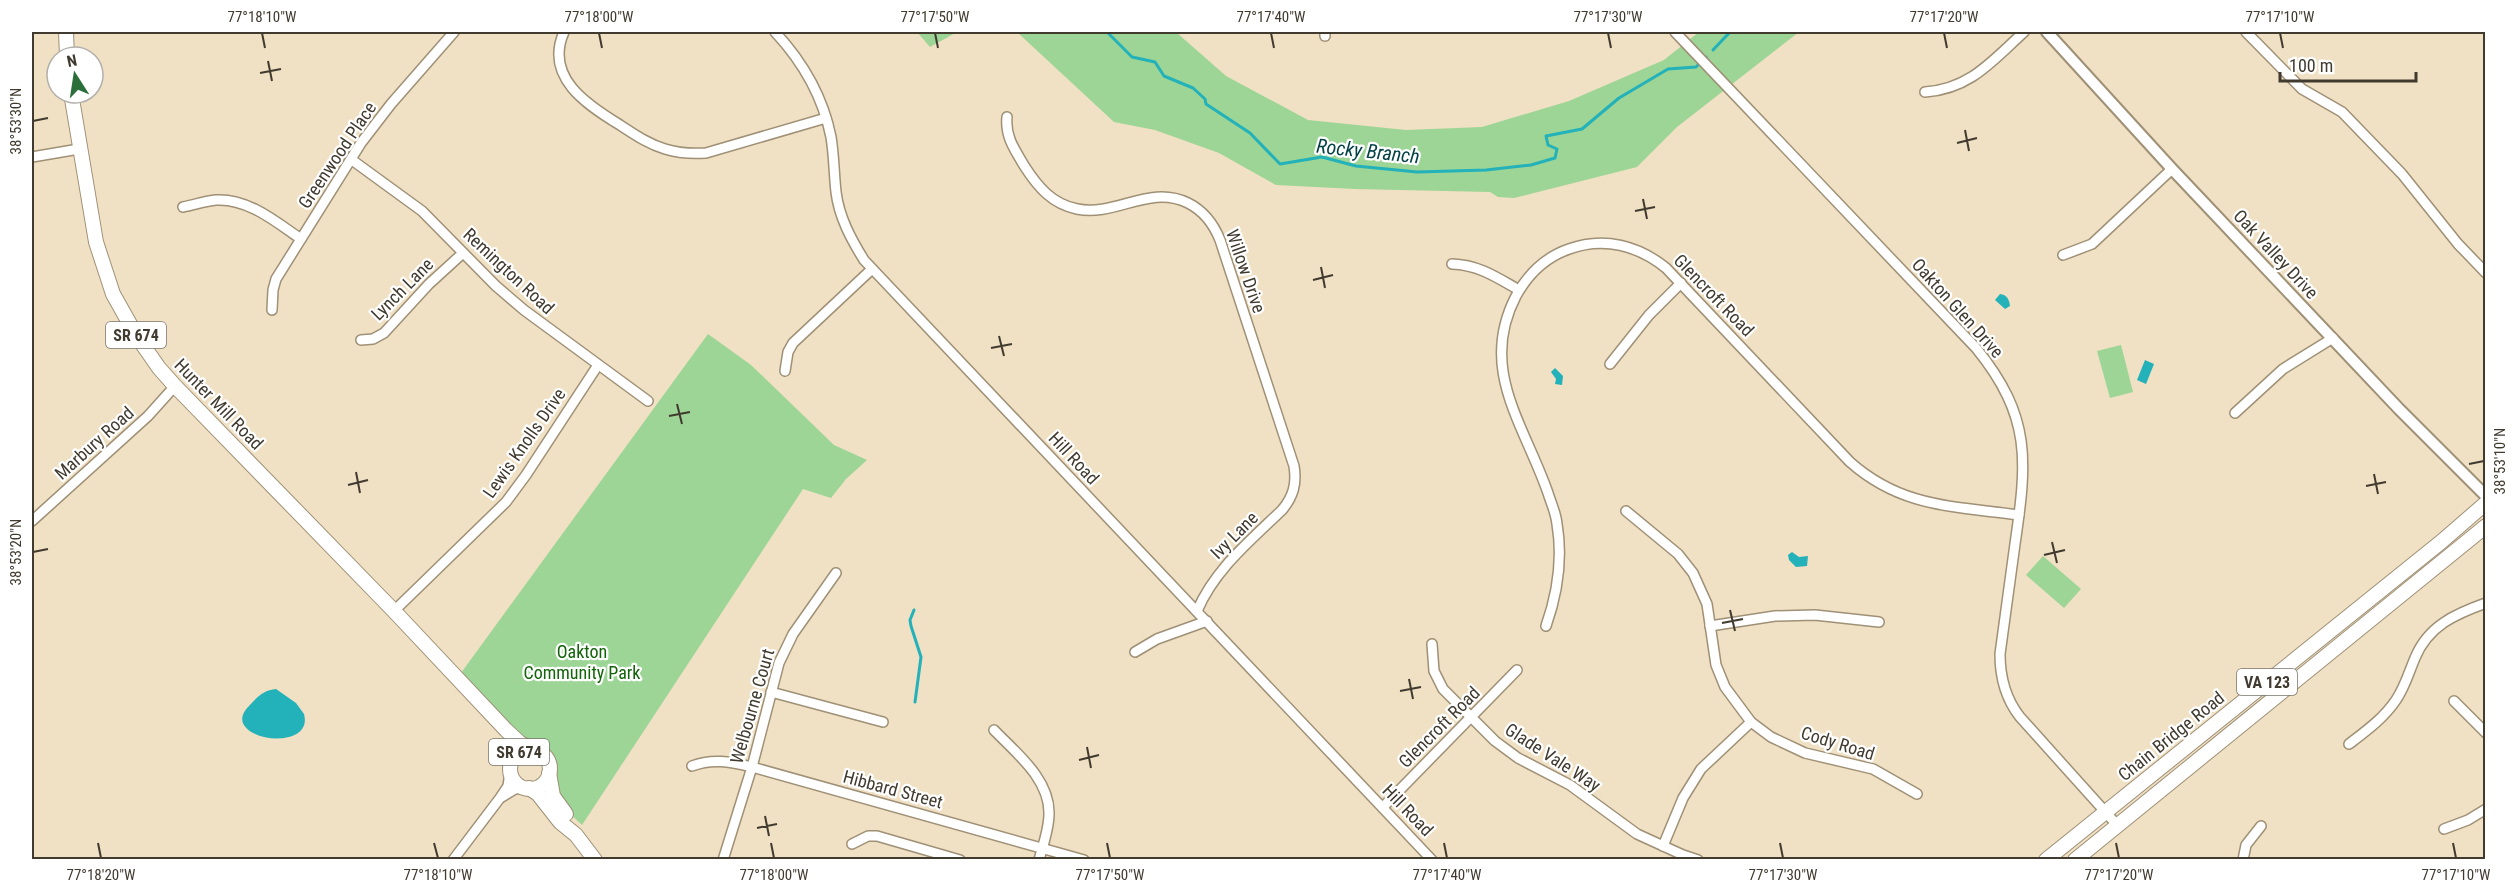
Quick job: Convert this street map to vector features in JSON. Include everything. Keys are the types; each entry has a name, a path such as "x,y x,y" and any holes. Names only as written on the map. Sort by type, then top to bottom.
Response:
{"main road":[{"name":"Hunter Mill Road","path":"73,105 96,242 113,294 136,335 175,386 512,736 541,752 546,758 553,796 576,835 595,860"},
{"name":"Chain Bridge Road","path":"2046,860 2446,538 2486,502"},
{"name":"Chain Bridge Road","path":"2075,860 2486,526"},
{"name":"Hunter Mill Road","path":"456,678 471,703 506,744 516,783 538,794 560,822 576,835"},
{"name":"SR 674","path":"511,768 520,752 532,749"},
{"name":"SR 674","path":"527,788 540,785 549,773"}],"street":[{"name":"Greenwood Place","path":"272,310 276,279 361,143 391,104 454,32"},
{"path":"564,32 561,59 563,71 573,89 591,107 648,142 663,148 692,154 706,153 826,118"},
{"name":"Hill Road","path":"775,32 807,75 826,118 833,151 839,207 852,241 872,269 1432,860"},
{"name":"Oakton Glen Drive","path":"1675,32 1991,367 2009,399 2020,433 2024,475 2000,654 2004,688 2020,717 2118,826"},
{"path":"1925,92 1963,84 1978,74 2024,32"},
{"name":"Oak Valley Drive","path":"2047,32 2172,169 2399,409 2486,496"},
{"path":"2246,32 2302,89 2342,112 2402,174 2458,244 2486,273"},
{"name":"Willow Drive","path":"1007,117 1006,127 1011,145 1037,185 1057,202 1076,209 1088,210 1146,197 1170,197 1192,205 1211,223 1220,240 1294,466 1295,484"},
{"path":"32,157 79,150"},
{"name":"Remington Road","path":"352,160 422,211 463,254 524,310 648,401"},
{"path":"2063,255 2092,244 2172,169"},
{"path":"183,207 217,200 245,205 269,216 301,239"},
{"name":"Glencroft Road","path":"1546,626 1556,599 1561,563 1557,522 1540,471 1506,387 1501,364 1503,327 1519,290 1528,277 1550,258 1574,247 1603,243 1629,247 1645,253 1666,268 1865,475 1881,486 1912,499 2019,515"},
{"name":"Lynch Lane","path":"361,340 373,339 384,333 429,284 463,254"},
{"path":"1452,264 1481,268 1519,290"},
{"path":"785,371 788,352 794,343 872,269"},
{"path":"1610,364 1649,315 1681,283"},
{"path":"2235,413 2283,369 2333,338"},
{"name":"Lewis Knolls Drive","path":"394,611 506,502 598,365"},
{"name":"Marbury Road","path":"32,521 148,416 175,386"},
{"name":"Ivy Lane","path":"1197,611 1215,577 1289,502 1295,484"},
{"name":"Cody Road","path":"1626,511 1678,554 1694,573 1707,604 1716,665 1725,687 1751,722 1771,737 1805,753 1873,769 1917,794"},
{"name":"Welbourne Court","path":"723,860 752,767 779,663 789,642 836,573"},
{"path":"2349,744 2382,718 2394,703 2404,688 2418,652 2433,631 2454,615 2486,603"},
{"path":"1710,626 1775,616 1815,615 1879,622"},
{"path":"1135,652 1157,639 1207,621"},
{"name":"Glade Vale Way","path":"1431,644 1432,662 1437,679 1449,696 1518,759 1570,785 1623,826 1698,860"},
{"name":"Glencroft Road","path":"1383,807 1472,719 1517,670"},
{"path":"771,692 883,722"},
{"path":"2454,701 2486,733"},
{"path":"1663,846 1683,798 1701,769 1751,722"},
{"path":"994,730 1035,773 1045,790 1050,813 1039,860"},
{"name":"Hibbard Street","path":"692,766 705,761 720,760 752,767 1084,860"},
{"path":"453,860 508,786 511,768"},
{"path":"500,798 515,789 527,788"},
{"path":"2444,829 2468,820 2486,809"},
{"path":"2243,860 2246,845 2261,826"},
{"path":"852,844 868,836 877,836 960,860"}],"green space":[{"path":"917,32 957,32 930,47"},
{"path":"1017,32 1176,32 1226,76 1308,120 1406,130 1482,127 1569,101 1664,60 1699,32 1799,32 1677,127 1637,167 1514,198 1498,197 1490,192 1276,185 1219,153 1155,130 1114,122"},
{"name":"Oakton Community Park","path":"708,334 751,365 834,445 867,460 846,479 831,498 803,489 582,825 564,808 552,778 554,762 540,747 524,742 461,673"},
{"path":"2121,345 2133,392 2110,398 2097,351"},
{"path":"2043,556 2081,589 2064,608 2026,575"}],"water":[{"path":"2000,294 2006,296 2009,301 2010,306 2005,309 1995,300"},
{"path":"2145,360 2154,364 2146,384 2137,380"},
{"path":"1555,368 1563,376 1562,385 1555,384 1556,379 1551,372"},
{"path":"1792,552 1799,557 1808,556 1807,566 1796,567 1789,560 1788,555"},
{"path":"276,689 296,703 304,714 303,727 295,735 268,738 255,734 245,727 242,718 249,706 264,692"}],"waterway":[{"name":"Rocky Branch","path":"1107,32 1132,57 1155,62 1164,76 1193,88 1205,99 1206,104 1250,133 1280,164 1322,157 1356,166 1417,172 1486,170 1531,165 1555,158 1557,149 1548,145 1546,136 1582,129 1619,98 1668,69 1696,67 1706,57"},
{"name":"Rocky Branch","path":"1713,50 1730,32"},
{"path":"914,610 910,620 921,657 915,702"}]}
